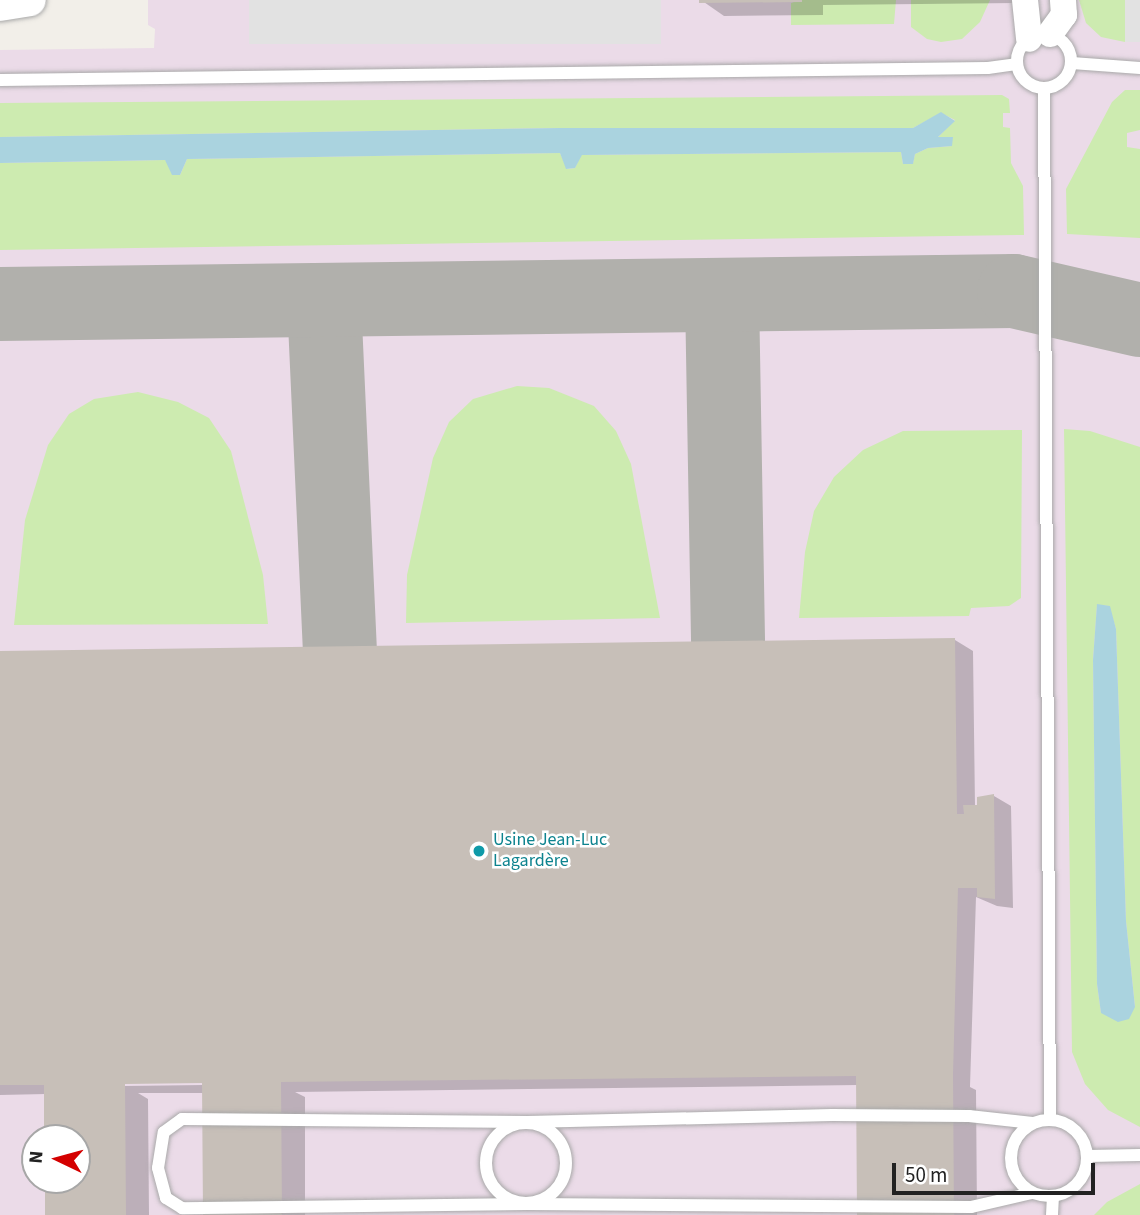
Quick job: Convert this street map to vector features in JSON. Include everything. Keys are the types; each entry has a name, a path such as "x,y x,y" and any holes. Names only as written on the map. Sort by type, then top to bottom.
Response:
{"street":[{"path":"0,5 30,0"},
{"path":"1025,0 1039,37 1064,15 1063,0"}],"lane":[{"path":"1039,37 1060,39 1068,47 1072,63 1065,79 1044,88 1028,83 1017,64 1021,47 1039,37"},
{"path":"1072,63 1140,68"},
{"path":"0,80 988,68 1017,64"},
{"path":"1044,88 1050,1120"},
{"path":"845,1115 969,1116 1033,1124 1050,1120 1069,1125 1082,1138 1088,1156 1084,1174 1076,1186 1053,1197 1032,1193 971,1207 527,1204 182,1209 166,1198 158,1168 164,1132 182,1119 527,1122 845,1115"},
{"path":"527,1122 547,1128 560,1140 567,1162 562,1182 549,1197 527,1204 502,1196 490,1182 486,1165 489,1146 500,1132 527,1122"},
{"path":"1032,1193 1020,1184 1010,1156 1018,1135 1033,1124"},
{"path":"1088,1156 1140,1155"},
{"path":"1052,1215 1053,1197"}],"shaded area":[{"path":"148,0 1140,0 1140,1215 0,1215 0,50 154,48 155,29 148,25"},
{"path":"249,0 661,0 661,44 249,44"},
{"path":"1125,0 1140,0 1140,42 1125,42"}],"green space":[{"path":"800,0 896,0 894,24 791,25 791,3"},
{"path":"911,0 990,0 980,22 962,39 941,42 927,39 911,27"},
{"path":"1079,0 1125,0 1125,42 1101,37 1086,23"},
{"path":"1125,90 1140,90 1140,130 1127,133 1127,147 1140,149 1140,238 1067,234 1066,189 1112,102"},
{"path":"1002,95 1009,99 1010,113 1003,113 1003,127 1010,128 1011,163 1023,186 1024,235 0,250 0,163 165,160 180,175 187,159 560,153 567,169 575,168 581,155 901,152 903,164 913,163 915,154 928,148 952,146 937,138 955,120 941,113 913,128 560,128 0,137 0,103"},
{"path":"517,386 549,388 594,406 616,431 631,464 660,618 406,623 407,575 433,458 449,422 473,399"},
{"path":"138,392 178,402 209,418 231,451 263,575 268,624 14,625 25,520 48,445 69,414 94,399"},
{"path":"1064,429 1090,431 1140,447 1140,1127 1108,1110 1085,1084 1072,1052","holes":["1097,605 1109,606 1116,629 1126,921 1135,1007 1101,1013 1097,984 1093,660"]},
{"path":"1022,430 1021,598 1009,606 971,608 969,616 799,618 805,552 814,511 834,477 863,450 903,431"},
{"path":"1140,1184 1140,1215 1094,1215 1107,1202"}],"water":[{"path":"941,112 955,121 938,137 953,137 952,146 928,148 915,154 913,164 903,164 901,152 582,155 575,168 566,169 560,153 187,159 180,175 172,175 165,160 0,163 0,137 560,128 913,128"},
{"path":"1097,604 1110,606 1116,629 1126,921 1135,1007 1129,1019 1118,1022 1101,1013 1097,984 1093,660"}],"building":[{"path":"699,0 802,0 802,2 699,3"},
{"name":"Usine Jean-Luc Lagardère","path":"955,638 957,814 964,814 963,805 977,805 977,797 994,794 995,899 977,897 977,888 958,888 953,1075 954,1215 857,1215 856,1076 281,1082 282,1215 203,1215 202,1083 125,1084 126,1215 45,1215 45,1194 91,1194 91,1124 44,1124 44,1085 0,1085 0,651"}],"taxiway":[{"path":"0,304 1014,291 1140,320"},
{"path":"722,295 728,642"},
{"path":"324,300 340,647"}],"place":[{"name":"Usine Jean-Luc Lagardère","path":"479,851"}]}
